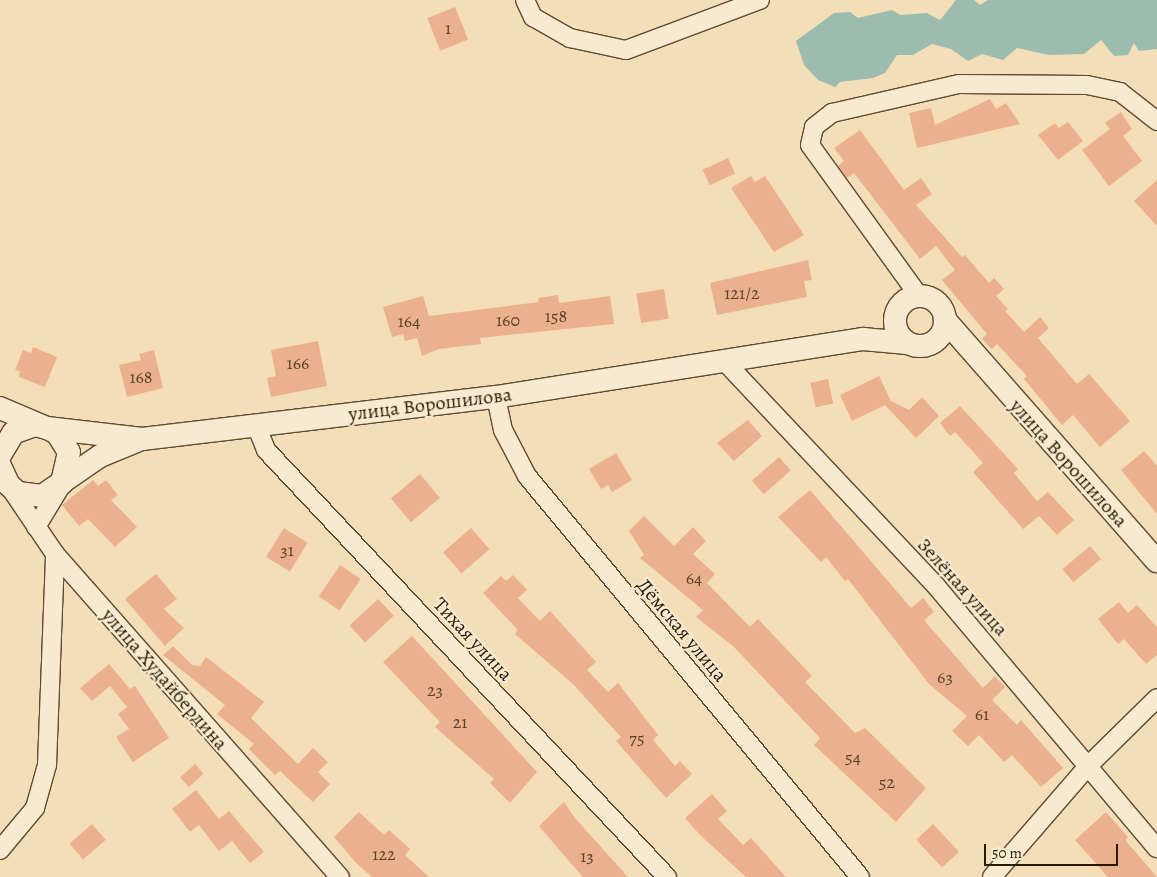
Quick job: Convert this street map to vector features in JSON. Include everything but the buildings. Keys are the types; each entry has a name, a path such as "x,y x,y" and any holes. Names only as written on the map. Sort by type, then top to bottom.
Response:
{"street":[{"path":"525,0 533,17 570,38 626,50 760,0"},
{"path":"919,296 905,301 896,313 898,332 907,343 931,344 942,334 945,320 937,303 919,296 810,145 814,127 832,113 959,84 1087,85 1120,92 1157,121"},
{"name":"улица Ворошилова","path":"863,339 896,313"},
{"name":"улица Ворошилова","path":"945,320 982,365 1157,561"},
{"name":"улица Ворошилова","path":"0,408 47,428 142,438 496,397 863,339 907,343"},
{"name":"улица Ворошилова","path":"931,344 982,365"},
{"name":"Зелёная улица","path":"726,362 936,586 1089,764 1157,848"},
{"name":"Дёмская улица","path":"496,397 503,430 527,476 860,877"},
{"name":"Тихая улица","path":"256,425 266,450 667,877"},
{"path":"0,455 13,433 30,426 47,428 61,437 69,452 68,474 36,527"},
{"path":"3,475 18,493 42,496 100,456 142,438"},
{"name":"улица Худайбердина","path":"3,475 54,554 340,877"},
{"path":"0,850 35,808 47,765 54,554"},
{"path":"992,877 1089,764 1157,698"}],"shaded area":[{"path":"956,0 974,0 980,5 988,0 1157,0 1157,49 1139,51 1134,43 1128,55 1114,56 1101,40 1084,54 1049,55 1017,48 1003,60 982,54 968,61 951,49 932,44 913,55 897,55 885,73 873,78 840,82 835,87 818,80 804,65 796,41 834,13 850,12 858,18 892,10 900,15 927,13 940,20"}]}
